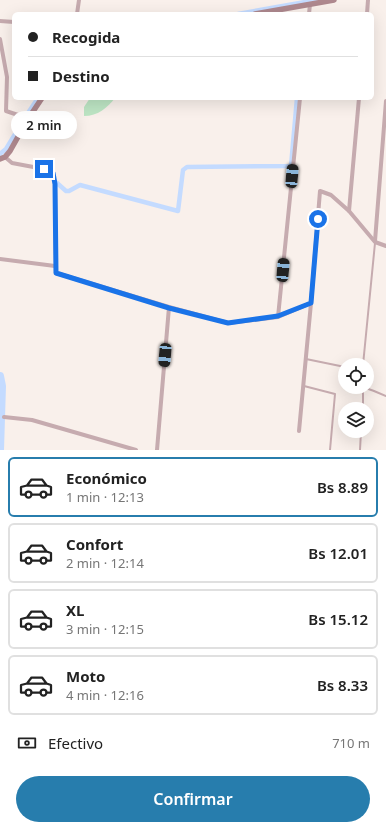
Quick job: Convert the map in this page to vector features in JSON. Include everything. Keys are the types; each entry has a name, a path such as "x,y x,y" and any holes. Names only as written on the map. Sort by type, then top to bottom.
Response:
{"street":[{"path":"77,12 79,0"},
{"path":"264,12 310,2 334,0"},
{"path":"367,12 368,0"},
{"path":"309,12 310,2"},
{"path":"0,21 12,22"},
{"path":"0,39 7,76 6,111 25,118"},
{"path":"40,100 25,118 10,151 3,158 12,163 44,169 53,173 55,184 56,273 169,308 228,323 278,316 311,303"},
{"path":"278,316 300,100"},
{"path":"349,211 359,100"},
{"path":"375,242 386,101"},
{"path":"299,431 320,191 331,196 349,211 375,242 386,246"},
{"path":"0,259 55,266"},
{"path":"157,450 169,308"},
{"path":"4,417 32,420 136,450"}],"lane":[{"path":"365,358 375,242"},
{"path":"306,360 338,366"},
{"path":"303,386 335,394 330,450"},
{"path":"374,391 386,396"},
{"path":"360,450 361,438"}],"green space":[{"path":"89,100 113,100 102,111 94,115 84,116 84,107"}],"waterway":[{"path":"249,12 316,0"},
{"path":"0,154 6,149 37,100"},
{"path":"57,183 66,191 80,185 178,211 183,170 187,167 291,166 297,100"},
{"path":"0,376 2,386 0,450"}],"route":[{"path":"44,169 53,173 55,184 56,273 169,308 228,323 278,316 311,303 318,219"}]}
